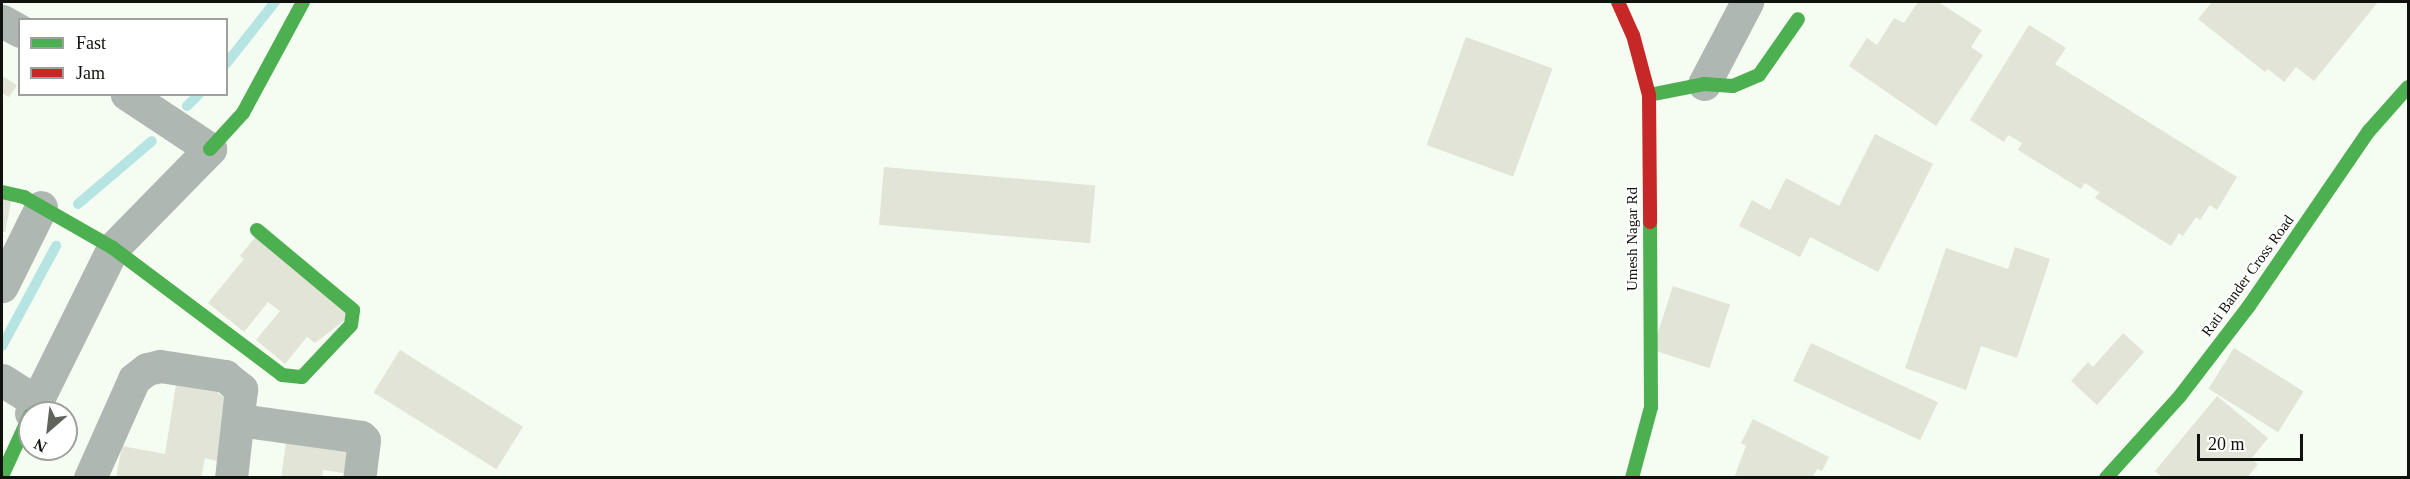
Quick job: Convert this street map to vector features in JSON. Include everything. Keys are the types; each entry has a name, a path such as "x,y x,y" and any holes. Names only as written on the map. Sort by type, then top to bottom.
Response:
{"street":[{"path":"37,401 113,248 243,113 303,2"},
{"name":"Umesh Nagar Rd","path":"1618,2 1633,35 1649,95 1651,407 1632,477"},
{"path":"1704,84 1747,2"},
{"path":"1649,95 1704,84 1733,86 1759,75 1798,19"},
{"path":"2,21 18,30"},
{"name":"Rati Bander Cross Road","path":"2106,477 2201,369 2249,306 2369,132 2409,87"},
{"path":"130,96 210,149"},
{"path":"2,192 24,197 113,248 282,375 292,379 302,377 351,325 353,310 257,230"},
{"path":"2,286 41,207"},
{"path":"90,477 135,379 147,369 160,366 234,381 243,395 231,477"},
{"path":"2,380 24,401"},
{"path":"239,420 361,437 364,440 358,477"},
{"path":"2,476 18,442"}],"building":[{"path":"1918,2 1938,2 1982,30 1971,47 1983,55 1936,126 1849,66 1867,38 1877,45 1894,18 1904,23"},
{"path":"2212,2 2378,2 2314,81 2296,67 2284,82 2268,69 2265,72 2198,19"},
{"path":"2029,25 2066,48 2055,64 2237,177 2217,210 2210,205 2200,220 2196,217 2183,236 2179,233 2171,246 2095,198 2099,192 2085,183 2081,189 2018,150 2022,143 2008,135 2004,142 1970,120"},
{"path":"1466,37 1552,68 1513,177 1427,145"},
{"path":"2,76 17,85 9,97 2,93"},
{"path":"1875,134 1933,164 1878,272 1810,237 1800,257 1739,226 1752,200 1770,210 1786,178 1839,206"},
{"path":"884,167 1095,185 1090,243 879,225"},
{"path":"2,195 12,197 5,232 2,232"},
{"path":"256,236 350,316 315,343 307,337 285,364 256,340 280,311 268,302 244,332 208,303 244,259 240,256"},
{"path":"2015,247 2050,259 2017,358 1981,346 1966,390 1905,368 1946,248 2008,269"},
{"path":"1673,286 1730,305 1709,368 1652,350"},
{"path":"2123,333 2144,352 2097,405 2071,381 2088,362 2093,367"},
{"path":"1811,343 1938,402 1920,440 1793,381"},
{"path":"2234,348 2304,391 2278,432 2209,389"},
{"path":"400,350 523,427 496,469 374,392"},
{"path":"178,372 219,388 218,394 230,397 217,461 205,458 201,478 116,478 122,446 165,454"},
{"path":"2217,396 2268,438 2251,459 2258,464 2247,478 2163,478 2155,471"},
{"path":"1753,419 1829,457 1822,471 1817,469 1812,478 1734,478 1746,446 1741,443"},
{"path":"288,429 361,440 357,475 323,470 322,478 281,478"}],"waterway":[{"path":"228,61 275,2"},
{"path":"187,106 197,96"},
{"path":"78,204 152,141"},
{"path":"2,346 56,246"}],"traffic: fast":[{"path":"210,149 243,113 303,2"},
{"path":"1649,95 1704,84 1733,86 1759,75 1798,19"},
{"path":"2106,478 2180,396 2249,306 2369,131 2408,87"},
{"path":"2,192 24,197 113,248 282,375 302,377 351,325 353,310 257,230"},
{"path":"1632,478 1651,407 1650,222"},
{"path":"2,476 18,441"}],"traffic: jam":[{"path":"1618,2 1633,35 1649,95 1650,222"}]}
